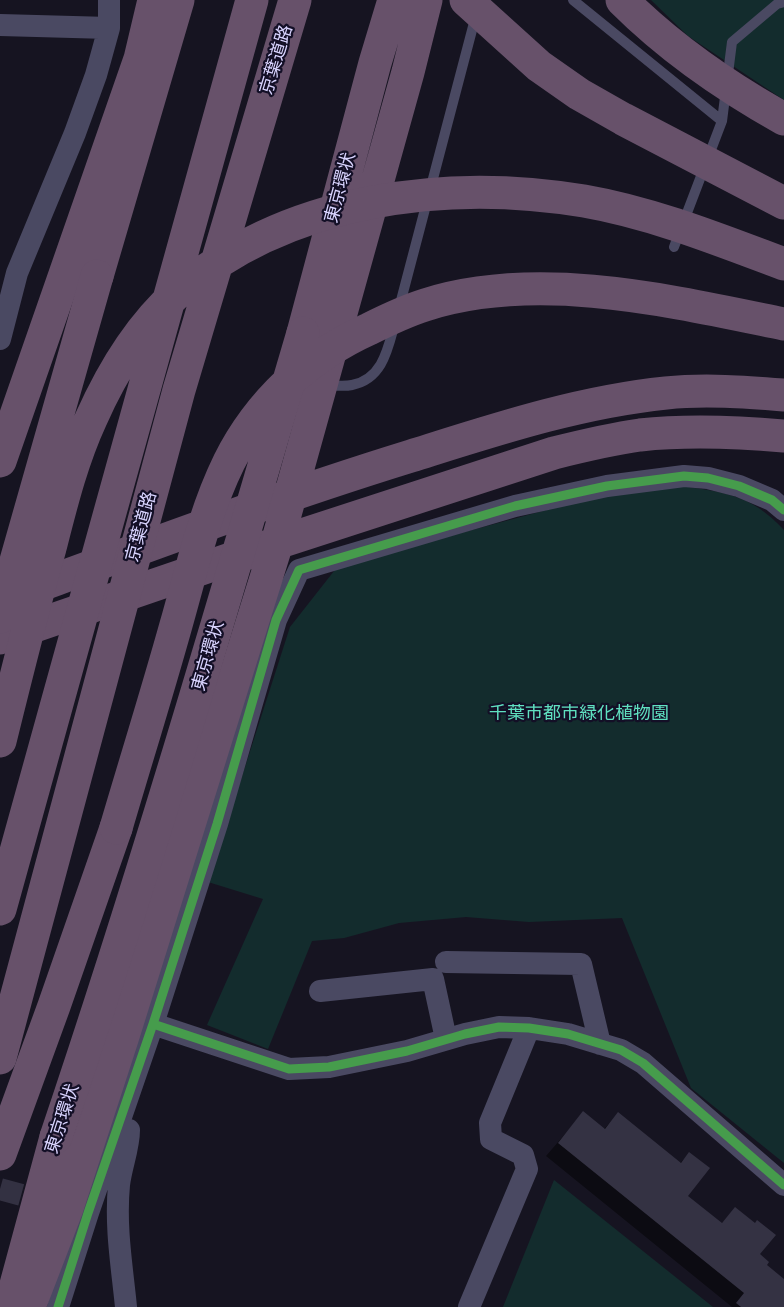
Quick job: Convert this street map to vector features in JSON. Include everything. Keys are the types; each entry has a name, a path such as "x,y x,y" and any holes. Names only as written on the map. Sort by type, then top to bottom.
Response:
{"highway":[{"path":"0,460 140,59 154,0"},
{"path":"0,617 178,0"},
{"name":"京葉道路","path":"0,909 252,0"},
{"name":"京葉道路","path":"0,1058 179,390 295,0"},
{"name":"東京環状","path":"10,1307 56,1137 100,1006 196,701 303,333 394,0"},
{"path":"29,1307 67,1208 123,1036 277,543 426,0"},
{"path":"466,0 539,66 579,94 784,203"},
{"path":"622,0 655,31 725,84 784,119"},
{"path":"0,741 63,500 90,420 117,370 149,323 175,295 210,266 295,223 331,211 402,198 446,194 550,196 588,202 651,217 784,264"},
{"path":"0,1154 116,828 176,626 201,532 229,462 247,430 269,400 324,353 354,336 424,305 466,295 512,290 604,293 663,299 784,324"},
{"path":"0,599 291,494 538,417 667,393 721,392 784,395"},
{"path":"0,638 277,543 554,453 598,442 641,435 750,433 784,436"}],"street":[{"path":"0,339 8,271 75,133 96,75 109,28 109,0"},
{"path":"0,25 109,28"},
{"path":"58,1307 88,1213 122,1119 217,824 276,620 299,570 515,506 607,486 673,477 708,477 740,486 772,500 784,510"},
{"path":"277,543 299,570"},
{"path":"446,962 582,964 600,1044"},
{"path":"320,991 433,979 446,1039"},
{"path":"153,1024 289,1069 329,1066 407,1051 499,1027 529,1028 568,1034 621,1050 643,1062 784,1185"},
{"path":"469,1307 527,1169 523,1155 491,1139 490,1123 529,1028"},
{"path":"122,1119 129,1131 119,1184 117,1238 126,1307"}],"lane":[{"path":"320,385 351,386 367,380 384,362 470,46 480,0"},
{"path":"573,0 722,121"},
{"path":"674,247 722,121 732,42 777,4 784,2"}],"green space":[{"path":"651,0 784,0 784,100 688,36"},
{"name":"千葉市都市緑化植物園","path":"674,485 734,496 747,501 759,508 784,530 784,1163 691,1088 622,918 529,922 466,917 399,923 344,938 312,941 268,1049 207,1025 263,899 208,882 290,627 338,566 554,508 617,493"},
{"path":"554,1180 713,1307 503,1307"}],"building":[{"path":"583,1111 605,1129 618,1112 681,1163 689,1152 710,1168 688,1196 722,1223 735,1207 755,1223 757,1220 776,1235 760,1254 769,1262 767,1265 784,1279 784,1307 741,1307 736,1303 744,1293 558,1143"}],"tunnel":[{"path":"0,1189 51,1203"}],"cycle path":[{"path":"58,1307 217,824 276,620 299,570 515,506 607,486 684,476 708,478 739,486 772,500 784,510"},
{"path":"153,1024 289,1069 329,1067 407,1051 465,1034 499,1027 529,1028 568,1034 621,1050 643,1063 784,1185"}]}
